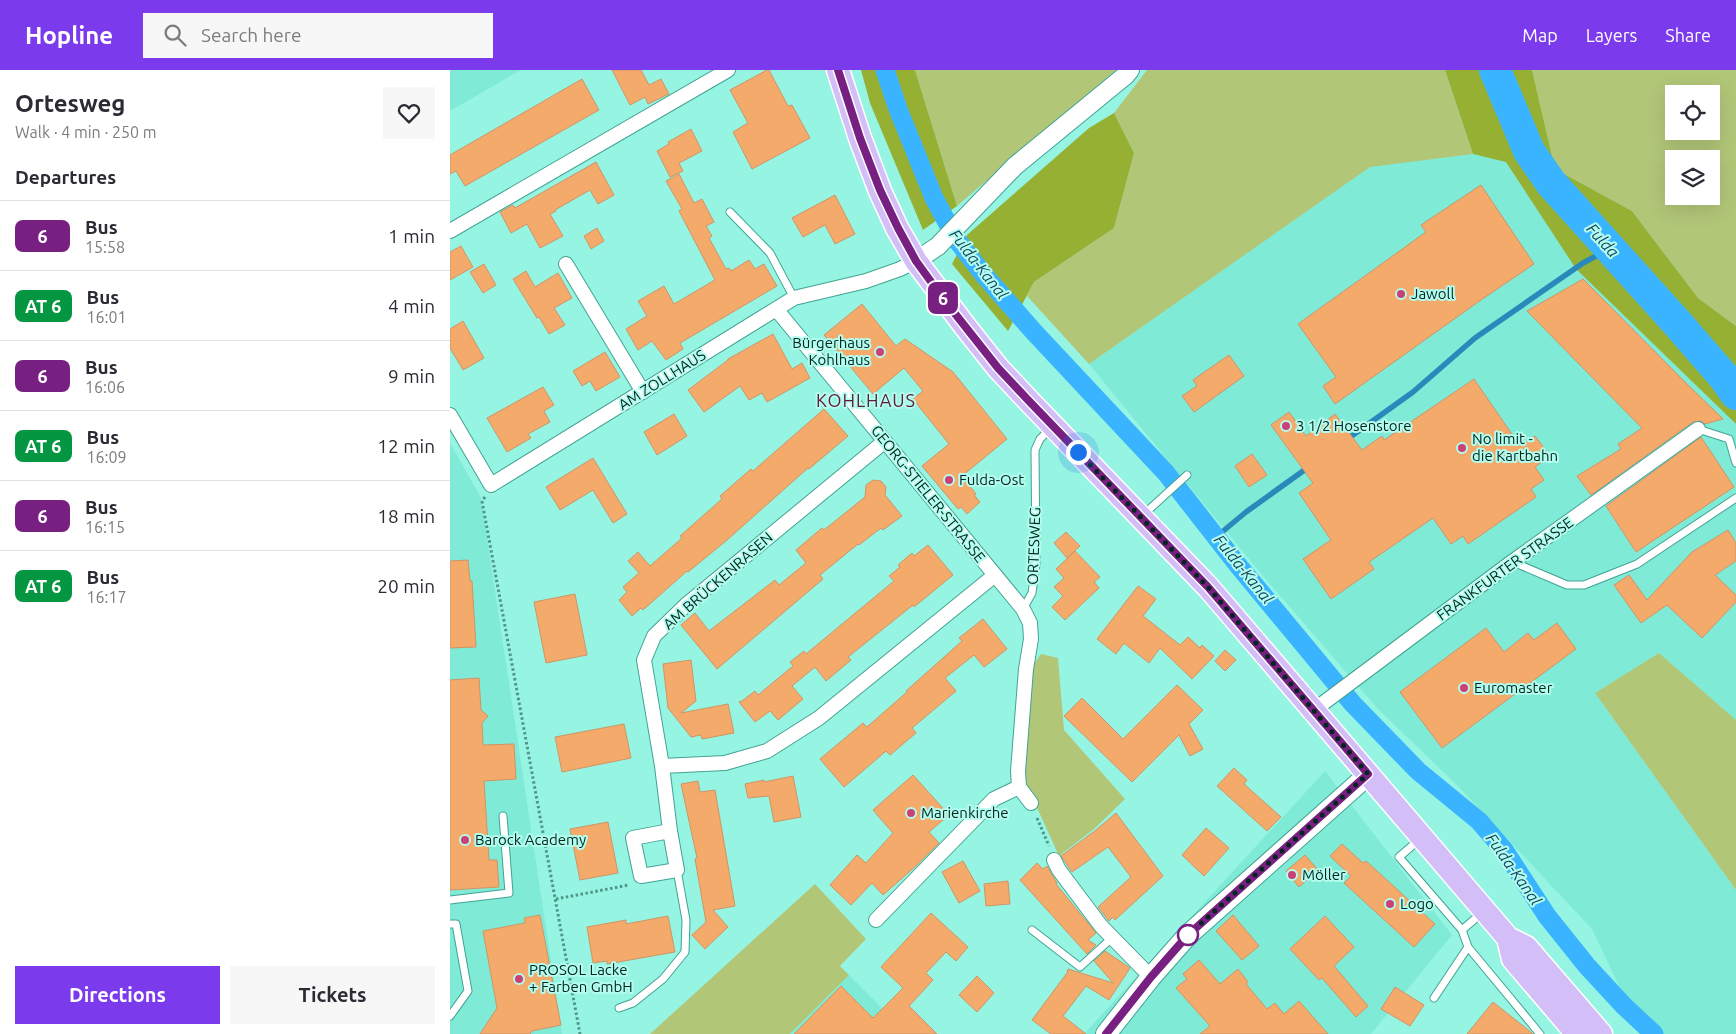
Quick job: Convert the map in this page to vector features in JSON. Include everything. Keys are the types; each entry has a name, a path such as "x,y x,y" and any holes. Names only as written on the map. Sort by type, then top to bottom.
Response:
{"main road":[{"path":"838,70 860,138 880,190 898,228 916,261 955,314 998,368 1208,587 1508,938 1526,947 1601,1034"},
{"path":"1106,1034 1180,943 1210,914 1368,774"},
{"path":"1508,938 1513,959 1577,1034"}],"street":[{"path":"450,231 728,70"},
{"path":"916,261 938,246 1015,166 1130,70"},
{"name":"AM ZOLLHAUS","path":"491,485 794,298 866,281 916,261"},
{"path":"566,264 643,392"},
{"name":"GEORG-STIELER-STRASSE","path":"776,309 1023,609"},
{"path":"450,415 491,485"},
{"name":"FRANKFURTER STRASSE","path":"1314,710 1512,562 1698,430"},
{"name":"AM BRÜCKENRASEN","path":"677,870 644,660 654,636 686,605 885,441"},
{"path":"662,766 725,763 767,752 820,718 995,575"},
{"path":"1023,609 1030,623 1032,639 1026,670 1019,754 1019,787 1031,803"},
{"path":"876,920 994,799 1019,787"},
{"path":"670,831 633,838 641,876 677,870"},
{"path":"1054,860 1059,870 1102,926 1151,977"}],"lane":[{"path":"730,212 770,253 794,298"},
{"name":"ORTESWEG","path":"1023,609 1032,593 1036,564 1035,450 1040,439 1053,426"},
{"path":"1698,430 1729,439 1736,463"},
{"path":"1140,516 1187,475"},
{"path":"1512,562 1567,585 1584,585 1637,564 1736,498"},
{"path":"450,900 509,893 503,816"},
{"path":"1422,837 1399,857 1462,930 1468,947 1540,1034"},
{"path":"619,1008 633,1002 663,980 685,952 686,920 677,870"},
{"path":"1462,930 1485,910"},
{"path":"450,924 456,924 468,991 450,1016"},
{"path":"1032,930 1080,967 1113,937"},
{"path":"1434,998 1468,947"}],"path":[{"path":"491,485 482,501 580,1034"},
{"path":"1031,803 1054,860"},
{"path":"556,899 638,884 641,876"}],"shaded area":[{"path":"450,70 521,70 450,111"},
{"path":"915,70 1116,70 957,206"},
{"path":"1147,70 1445,70 1473,154 1370,167 1089,364 1027,296 1034,282 1114,228 1134,153 1114,113"},
{"path":"1532,70 1736,70 1736,326 1698,298 1632,211 1555,169"},
{"path":"1473,154 1506,161 1576,269 1736,424 1736,720 1659,653 1595,693 1736,890 1736,1034 1642,1034 1592,929 1456,784 1378,709 1263,576 1089,364 1370,166"},
{"path":"450,443 481,498 562,1034 450,1034"},
{"path":"1659,653 1736,720 1736,890 1595,693"},
{"path":"1041,654 1058,658 1064,730 1125,799 1094,829 1059,856 1024,779 1030,669"},
{"path":"1325,771 1452,935 1371,1034 1084,1034"},
{"path":"815,884 866,939 840,966 849,975 790,1034 650,1034"},
{"path":"849,975 908,1034 790,1034"}],"green space":[{"path":"861,70 915,70 957,206 923,230 870,103"},
{"path":"1445,70 1532,70 1555,169 1632,211 1698,298 1736,326 1736,424 1576,269 1506,162 1473,154"},
{"path":"1114,113 1134,153 1114,228 1034,282 1008,331 952,264 967,235 1089,128"}],"building":[{"path":"612,70 641,70 649,85 661,79 669,94 648,104 645,97 630,105"},
{"path":"769,70 788,106 792,105 810,138 752,169 733,132 748,123 730,90"},
{"path":"582,79 599,110 465,186 456,171 450,174 450,155"},
{"path":"691,129 702,151 679,163 683,171 670,177 657,151 669,144 668,142"},
{"path":"596,162 614,195 598,204 590,190 555,210 550,214 563,236 540,248 527,224 511,233 500,212 513,205 515,208"},
{"path":"679,174 694,203 702,199 714,222 706,226 712,236 709,238 726,269 729,268 731,271 749,260 755,269 764,264 777,286 680,343 683,349 666,360 652,341 638,350 626,329 647,316 638,301 664,286 674,304 715,280 679,211 682,209 666,181"},
{"name":"Jawoll","path":"1481,185 1534,264 1335,404 1323,386 1336,377 1298,324 1426,232 1421,225"},
{"path":"835,195 855,234 835,244 825,225 803,237 792,218"},
{"path":"597,228 604,241 591,249 584,236"},
{"path":"461,246 473,267 450,280 450,252"},
{"path":"484,264 496,285 483,293 470,272"},
{"path":"526,271 535,287 558,273 572,298 554,308 565,325 549,334 513,279"},
{"path":"1583,279 1723,419 1705,424 1701,421 1693,422 1591,495 1577,476 1621,449 1618,444 1642,428 1527,311"},
{"path":"862,304 896,346 905,339 953,372 1007,439 962,476 980,502 967,514 961,507 958,509 922,466 949,444 913,399 923,391 904,368 873,394 824,335"},
{"path":"463,321 484,358 463,370 450,348 450,329"},
{"path":"773,334 792,369 802,363 810,378 767,402 762,393 749,400 740,386 704,412 688,390 728,359"},
{"path":"605,352 620,377 596,391 590,381 582,386 573,371"},
{"path":"1229,355 1244,376 1194,412 1182,396 1197,386 1193,380"},
{"path":"1474,379 1520,446 1535,436 1550,456 1535,467 1544,480 1531,489 1536,497 1468,544 1463,536 1451,544 1433,518 1369,562 1374,569 1331,599 1303,559 1331,540 1299,493 1313,483 1271,425 1289,412 1306,436 1335,414 1362,450 1382,436 1384,440"},
{"path":"543,387 554,405 544,411 550,422 528,434 531,438 507,452 487,418"},
{"path":"824,409 848,436 643,610 641,608 632,616 619,600 627,592 623,587 639,573 628,561 638,552 650,566 682,538 680,536 722,499 720,496 751,469 753,471"},
{"path":"674,414 687,436 657,455 644,432"},
{"path":"1701,437 1734,487 1636,552 1606,506"},
{"path":"1252,454 1267,475 1249,487 1235,466"},
{"path":"593,458 627,514 613,523 593,490 560,510 546,487"},
{"path":"873,480 881,481 886,487 885,495 902,516 883,530 881,528 858,544 820,575 823,579 717,669 681,625 695,613 709,631 775,580 779,585 806,563 796,550 822,528 824,530 865,497 866,485"},
{"path":"1728,530 1736,543 1736,561 1715,575 1736,595 1736,602 1702,638 1667,605 1641,623 1614,585 1629,575 1647,600 1692,552"},
{"path":"1066,532 1080,546 1067,558 1054,543"},
{"path":"928,545 953,575 848,657 851,660 826,681 815,667 792,686 803,699 778,720 770,711 755,722 739,702 755,691 758,695 793,666 790,662 804,651 806,654 894,581 889,576 900,567 898,565 912,553 914,556"},
{"path":"1075,551 1100,577 1094,582 1099,588 1065,620 1052,607 1063,596 1054,587 1064,578 1056,569"},
{"path":"468,560 470,581 472,581 476,647 450,648 450,561"},
{"path":"1138,586 1156,599 1143,616 1180,645 1188,637 1200,648 1202,645 1214,656 1192,679 1160,648 1149,663 1124,643 1116,654 1097,639"},
{"path":"575,594 587,655 546,663 534,602"},
{"path":"983,619 1007,649 984,667 974,655 945,678 956,691 912,728 916,733 890,755 886,751 844,787 820,759 863,723 867,727 962,641 959,638"},
{"name":"Euromaster","path":"1557,623 1576,649 1442,748 1400,692 1486,628 1504,652 1528,633 1534,640"},
{"path":"1225,650 1236,660 1225,671 1215,661"},
{"path":"691,660 696,701 681,713 728,704 734,733 702,739 701,735 691,737 668,708 663,664"},
{"path":"479,678 481,710 488,716 482,723 483,745 514,744 516,779 484,781 489,860 497,860 499,887 450,890 450,680"},
{"path":"1177,685 1203,710 1189,724 1203,749 1190,756 1179,735 1132,782 1064,716 1082,698 1123,739"},
{"path":"624,724 631,758 562,772 555,737"},
{"path":"1234,768 1247,780 1244,784 1281,817 1267,831 1217,786"},
{"path":"913,775 949,815 929,832 939,843 883,895 872,883 851,905 830,885 857,855 866,863 893,833 873,810"},
{"path":"793,776 801,817 774,822 769,796 748,798 745,784"},
{"path":"698,781 700,792 715,790 735,906 713,910 728,927 705,949 692,935 706,922 695,859 697,858 681,784"},
{"path":"1116,813 1163,876 1115,920 1113,917 1109,921 1098,907 1131,877 1108,847 1072,872 1061,856"},
{"path":"608,822 618,873 580,880 570,829"},
{"path":"1206,828 1229,848 1204,876 1182,855"},
{"name":"Logo","path":"1342,844 1363,863 1366,861 1435,924 1414,947 1344,883 1351,876 1330,856"},
{"path":"1305,855 1318,870 1299,887 1286,871"},
{"path":"963,861 980,891 959,903 942,872"},
{"path":"1037,863 1043,869 1047,866 1056,884 1096,933 1088,940 1096,945 1087,954 1020,880"},
{"path":"1008,881 1010,904 986,906 984,884"},
{"path":"931,913 968,947 956,961 946,952 926,973 933,980 909,1006 937,1034 794,1034 841,986 873,1018 903,988 881,967"},
{"path":"540,915 561,1025 532,1031 530,1034 480,1034 497,1008 483,931 525,923 524,918"},
{"path":"1233,915 1259,946 1242,960 1216,931"},
{"path":"668,916 675,952 607,964 607,961 593,963 587,927 626,920 626,924"},
{"path":"1325,916 1354,947 1334,966 1368,1006 1356,1017 1322,978 1319,980 1290,949"},
{"path":"1105,951 1130,968 1109,1000 1086,986 1063,1016 1086,1034 1051,1034 1032,1020 1068,969 1113,983 1094,961"},
{"path":"1199,960 1220,984 1238,969 1248,982 1246,984 1267,1009 1275,1003 1284,1014 1299,1001 1328,1034 1200,1034 1210,1026 1176,988 1187,979 1183,974"},
{"path":"977,976 994,993 977,1012 959,995"},
{"path":"1395,987 1424,1005 1410,1026 1381,1009"},
{"path":"1493,1002 1532,1033 1533,1034 1467,1034"}],"waterway":[{"name":"Fulda-Kanal","path":"885,70 898,109 934,198 956,239 984,275 1034,332 1166,473 1237,564 1353,704 1418,771 1479,821 1504,850 1547,916 1587,966 1624,1006 1654,1034"},
{"name":"Fulda","path":"1495,70 1529,151 1551,183 1678,324 1724,377 1736,394"},
{"path":"1346,440 1413,392 1475,338 1583,263 1609,249"},
{"path":"1216,537 1246,512 1310,466"}],"bus line":[{"name":"6","path":"838,70 860,138 880,190 898,228 930,282 998,368 1208,587 1368,774 1188,935 1151,977 1106,1034"}],"place":[{"name":"Jawoll","path":"1401,294"},
{"name":"Bürgerhaus Kohlhaus","path":"880,352"},
{"name":"3 1/2 Hosenstore","path":"1286,426"},
{"name":"No limit - die Kartbahn","path":"1462,448"},
{"name":"Fulda-Ost","path":"949,480"},
{"name":"Euromaster","path":"1464,688"},
{"name":"Marienkirche","path":"911,813"},
{"name":"Barock Academy","path":"465,840"},
{"name":"Möller","path":"1292,875"},
{"name":"Logo","path":"1390,904"},
{"name":"PROSOL Lacke + Farben GmbH","path":"519,979"}],"district":[{"name":"KOHLHAUS","path":"866,401"}],"route":[{"path":"1078,452 1208,587 1368,774 1188,935"}]}
